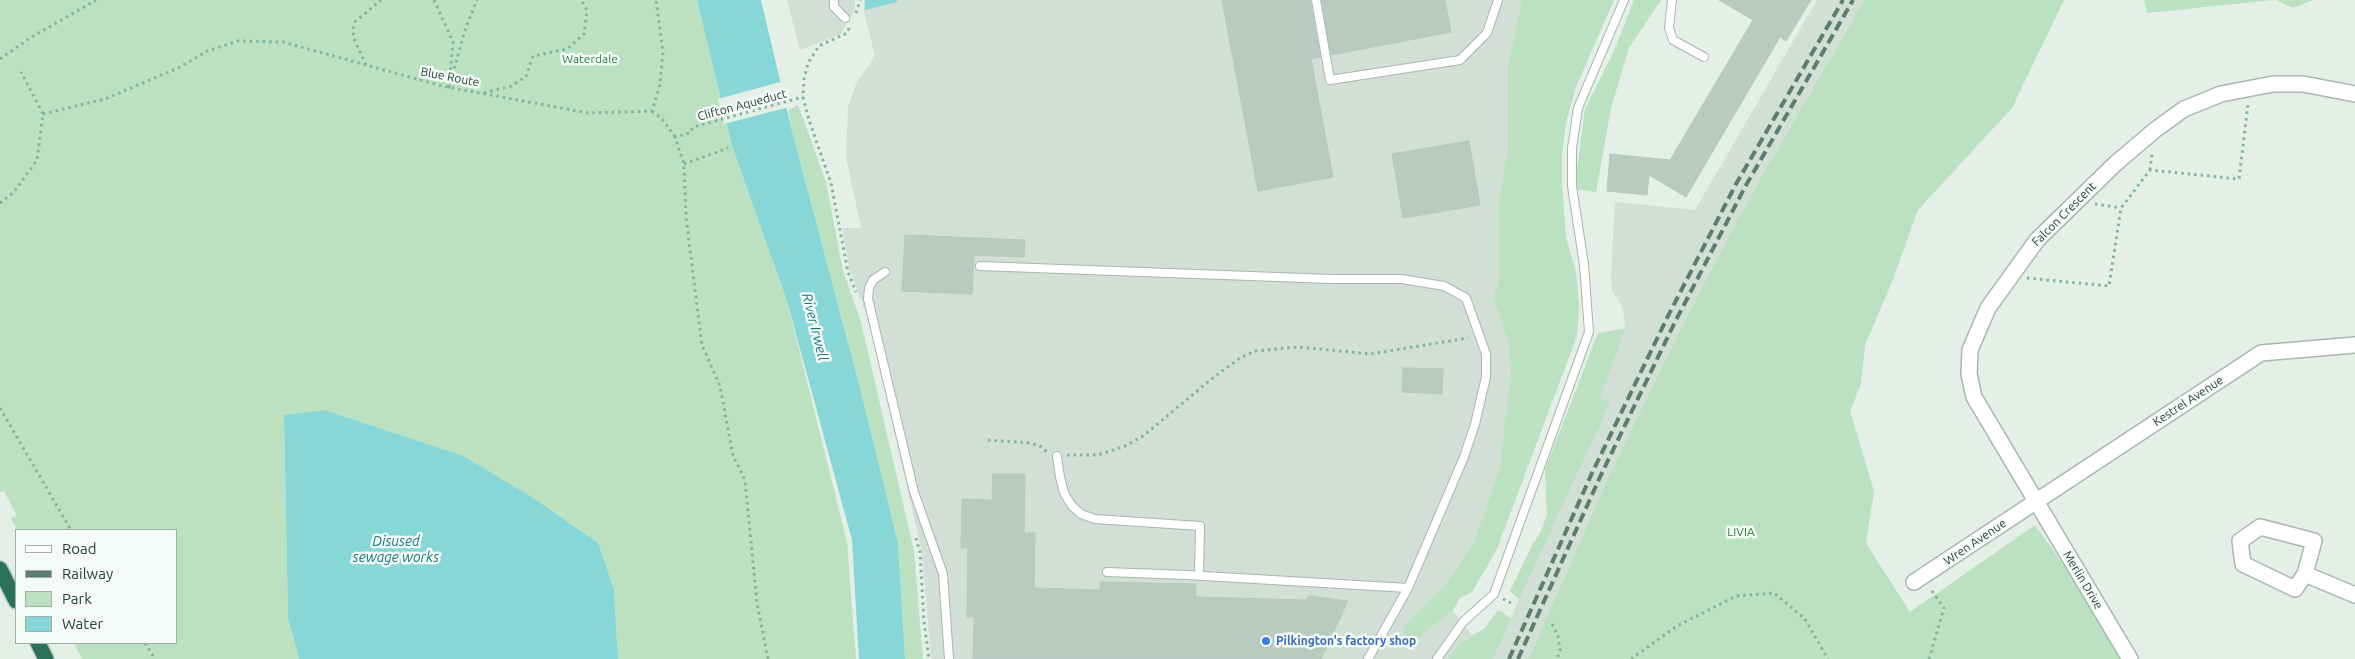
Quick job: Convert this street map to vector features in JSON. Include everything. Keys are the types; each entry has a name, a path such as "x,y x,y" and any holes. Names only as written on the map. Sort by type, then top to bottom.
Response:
{"highway":[{"path":"0,569 15,599"},
{"path":"38,644 46,659"}],"street":[{"name":"Falcon Crescent","path":"2036,501 1974,397 1969,374 1970,350 1988,308 2037,240 2115,164 2155,130 2184,109 2221,94 2273,84 2303,84 2355,94"},
{"name":"Kestrel Avenue","path":"2036,501 2261,353 2355,345"},
{"name":"Wren Avenue","path":"1918,580 2036,501"},
{"name":"Merlin Drive","path":"2036,501 2130,659"},
{"path":"2260,527 2314,541 2305,574 2295,589 2243,564 2240,541 2260,527"},
{"path":"2305,574 2355,595"}],"lane":[{"path":"834,0 834,6 849,19"},
{"path":"1316,0 1330,80 1460,60 1487,33 1498,0"},
{"path":"1438,659 1463,622 1494,594 1589,332 1584,265 1572,186 1572,148 1578,108 1624,0"},
{"path":"1672,0 1669,28 1673,40 1704,57"},
{"path":"980,266 1331,279 1402,279 1444,286 1466,298 1481,334 1486,354 1486,377 1475,424 1464,457 1408,588 1368,659"},
{"path":"885,272 873,280 869,288 868,299 914,492 943,574 949,659"},
{"path":"1057,456 1064,493 1072,506 1081,514 1095,519 1200,526 1199,576"},
{"path":"1107,572 1408,588"}],"path":[{"path":"0,60 30,38 96,0"},
{"path":"374,0 381,1"},
{"path":"434,0 453,42 449,87"},
{"path":"449,87 466,27 477,0"},
{"name":"Blue Route","path":"43,114 105,99 178,68 207,52 238,41 283,42 366,66 481,94 510,86 526,77 533,56 567,49 584,34 587,10 581,0"},
{"path":"652,111 660,84 663,52 656,0"},
{"path":"849,19 860,0"},
{"path":"366,66 354,39 353,29 355,22 381,1"},
{"name":"Clifton Aqueduct","path":"675,137 690,133 693,127 804,97 804,79 808,63 819,46 847,33 850,26"},
{"path":"0,203 14,192 37,160 43,114 20,72"},
{"path":"2009,277 2109,286 2121,208 2150,170 2239,179 2250,87"},
{"path":"481,94 588,113 652,111 663,120 675,137 684,164 686,217 702,345 720,386 733,456 745,480 756,603 768,659"},
{"path":"684,164 728,148"},
{"path":"988,440 1040,446 1052,456 1098,455 1125,446 1142,436 1214,377 1240,358 1254,351 1298,347 1370,354 1456,341 1481,334"},
{"path":"0,408 71,529"},
{"path":"1918,580 1944,608 1929,659"},
{"path":"1631,659 1677,626 1736,596 1774,593 1805,619 1828,659"},
{"path":"1552,624 1558,636 1560,650 1557,659"},
{"path":"146,644 155,659"}],"shaded area":[{"path":"787,0 855,0 855,10 841,34 800,50"},
{"path":"864,0 1522,0 1508,64 1508,150 1498,207 1499,280 1493,298 1508,341 1511,370 1499,471 1473,544 1448,582 1438,593 1472,635 1484,629 1498,610 1511,618 1519,599 1510,591 1533,544 1540,534 1547,515 1545,470 1598,333 1625,328 1623,309 1612,290 1611,274 1615,202 1695,210 1817,0 1882,0 1541,659 931,659 922,552 868,318 850,271 842,228 861,228 846,157 848,107 856,84 875,56 864,12"}],"green space":[{"name":"Waterdale","path":"0,0 697,0 732,146 787,301 847,542 856,659 618,659 614,590 324,410 284,416 288,618 299,659 82,659 74,644 178,644 178,529 16,529 11,518 17,516 4,491 0,492"},
{"path":"1522,0 1614,0 1576,87 1566,122 1562,154 1566,239 1576,271 1579,306 1577,336 1497,549 1472,592 1460,598 1453,610 1419,637 1409,639 1404,637 1405,625 1448,582 1473,544 1499,471 1511,370 1508,341 1493,298 1499,280 1498,207 1508,150 1508,64"},
{"path":"1634,0 1661,0 1629,48 1611,108 1596,192 1578,190 1576,177 1585,109 1613,53"},
{"name":"LIVIA","path":"1865,0 2064,0 2012,108 1918,210 1892,282 1865,345 1861,384 1850,411 1874,491 1866,543 1910,612 2035,525 2078,585 2121,659 1529,659 1607,481 1682,326 1753,192"},
{"path":"2144,0 2274,0 2147,13"},
{"path":"2276,0 2313,0 2293,8"},
{"path":"798,105 826,182 843,271 861,322 914,551 923,659 905,659 898,543 860,388 792,131 788,110"},
{"path":"1625,329 1600,397 1610,403 1519,599 1510,591 1533,544 1540,534 1547,515 1545,470 1598,333"},
{"path":"1498,610 1511,618 1493,659 1448,659 1460,644 1484,629"}],"water":[{"name":"River Irwell","path":"697,0 761,0 792,131 860,388 898,543 905,659 859,659 852,540 787,301 732,146"},
{"path":"865,0 897,0 897,2 865,10"},
{"name":"Disused sewage works","path":"324,410 463,456 530,496 598,543 614,590 618,659 299,659 288,618 284,415"}],"pier":[{"path":"784,81 789,107 724,124 718,99"}],"building":[{"path":"1222,0 1310,0 1320,57 1311,59 1333,177 1258,191"},
{"path":"1322,0 1445,0 1451,32 1331,55"},
{"path":"1719,0 1811,0 1786,41 1780,37 1686,197 1649,175 1647,195 1607,191 1610,154 1670,160 1753,20"},
{"path":"1469,141 1480,205 1403,218 1392,154"},
{"path":"905,235 1025,240 1024,257 974,255 972,294 902,291"},
{"path":"1403,368 1443,369 1442,394 1402,392"},
{"path":"993,474 1025,474 1024,533 1035,533 1034,588 1100,590 1100,582 1196,584 1196,597 1306,600 1309,596 1348,601 1321,659 973,659 974,617 967,617 968,548 961,548 962,499 992,500"}],"railway":[{"path":"1509,659 1592,473 1667,318 1736,184 1843,0"},
{"path":"1518,659 1600,477 1675,322 1745,187 1853,0"}],"place":[{"name":"Pilkington's factory shop","path":"1266,641"}]}
